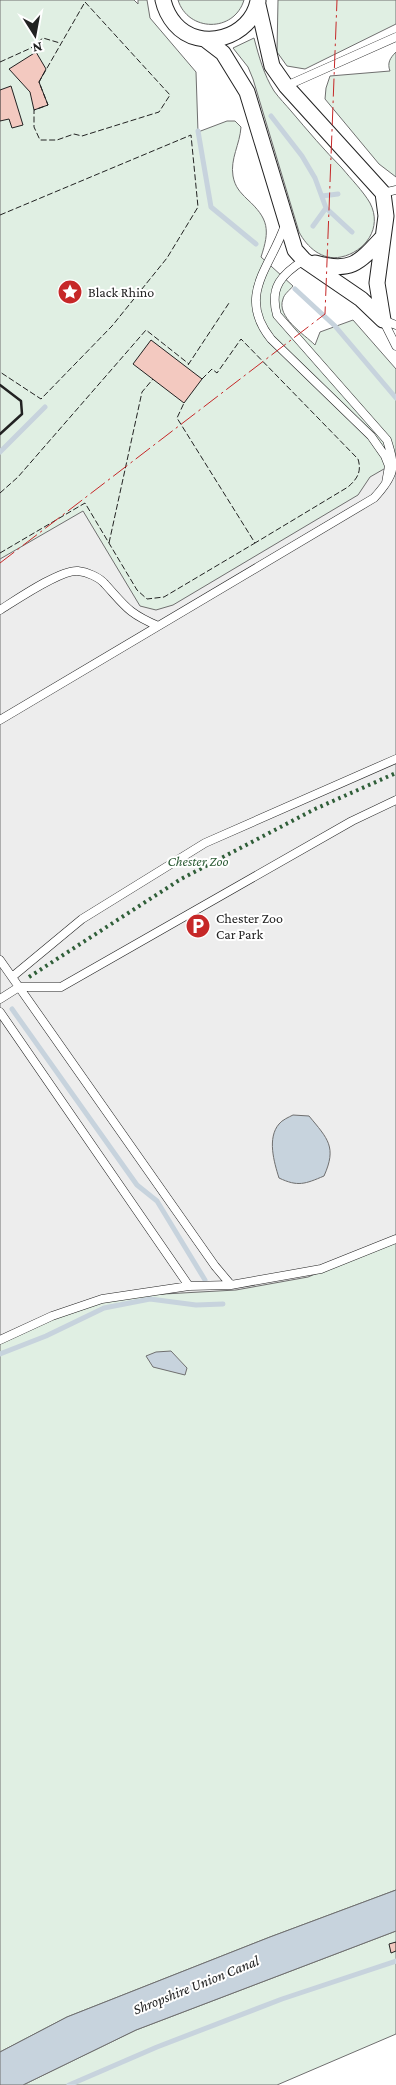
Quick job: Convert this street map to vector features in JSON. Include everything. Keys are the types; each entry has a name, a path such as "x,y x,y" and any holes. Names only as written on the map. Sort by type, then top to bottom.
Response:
{"street":[{"path":"163,0 166,12 175,25 190,35 206,40 224,53 247,92 295,250 304,260 361,299 390,323"},
{"path":"206,40 223,38 237,32 252,16 258,2"},
{"path":"258,2 272,66 286,86 389,192 377,283 390,323"},
{"path":"304,260 331,267 345,267 357,262 382,238"}],"lane":[{"path":"286,86 396,37"},
{"path":"286,221 278,245 264,269 258,286 255,303 257,316 271,339 371,436 385,456 389,466 386,485"},
{"path":"0,720 374,498 395,473 396,456 387,440 277,315 273,302 276,289 285,272 304,260"},
{"path":"390,323 396,346"},
{"path":"0,610 61,574 77,570 90,574 103,582 133,615 158,626"},
{"path":"12,977 82,919 205,843 396,759"},
{"path":"0,999 19,987 61,987 345,825 396,800"},
{"path":"0,960 215,1266 231,1285"},
{"path":"0,1012 189,1286"},
{"path":"0,1340 52,1316 102,1299 189,1286 231,1285 321,1269 396,1239"}],"green space":[{"name":"Chester Zoo","path":"0,0 134,0 138,4 138,0 147,0 150,18 196,72 198,132 227,121 235,121 241,127 232,170 234,180 240,192 260,213 266,225 266,239 261,257 293,286 283,299 282,306 287,319 315,345 320,332 353,320 396,369 396,1890 270,1937 67,2017 0,2052"},
{"path":"178,0 244,0 239,11 231,18 221,23 211,24 201,23 191,18 183,11"},
{"path":"278,0 396,0 396,24 305,69 287,66 277,52"},
{"path":"254,38 260,59 274,91 357,185 370,203 374,221 373,230 364,244 350,254 334,258 321,255 306,243 299,232 253,79 248,67 233,48"},
{"path":"396,52 396,177 379,164 325,99 330,76 390,71 390,61"},
{"path":"396,1931 396,2034 277,2085 23,2085 136,2030"}],"shaded area":[{"name":"Chester Zoo Car Park","path":"396,462 396,1241 308,1277 236,1290 128,1296 96,1304 27,1327 0,1341 0,559 83,511 140,606 156,610 173,605 358,495 370,477"}],"water":[{"path":"293,1115 309,1116 326,1137 330,1150 330,1158 324,1176 312,1181 291,1183 279,1178 275,1165 272,1143 275,1130 282,1121"},
{"path":"171,1351 187,1368 185,1375 153,1367 146,1356 156,1352"},
{"name":"Shropshire Union Canal","path":"396,1890 396,1931 136,2030 23,2085 0,2085 0,2052 67,2017 270,1937"}],"building":[{"path":"36,52 46,69 39,82 48,105 34,110 30,92 9,69"},
{"path":"11,86 23,125 12,128 9,119 0,121 0,90"},
{"path":"151,340 202,379 184,403 133,364"},
{"path":"396,1942 396,1951 391,1953 389,1944"}],"waterway":[{"path":"271,116 302,156 315,178 326,208 352,232"},
{"path":"198,131 211,207 256,244"},
{"path":"322,196 338,194"},
{"path":"313,226 326,208"},
{"path":"295,289 335,326 396,398"},
{"path":"0,452 45,407"},
{"path":"12,1009 137,1185 157,1201 205,1280"},
{"path":"0,1354 46,1336 104,1308 150,1299 196,1305 223,1304"},
{"path":"69,2085 157,2047 282,1999 396,1961"}],"hedge":[{"path":"29,977 181,879 315,809 396,773"}],"fence":[{"path":"85,2 170,95 159,112 82,136 74,134 57,140 40,140 34,127 34,110 48,105 39,82 85,2"},
{"path":"0,62 31,48 43,38 60,43"},
{"path":"0,215 191,135 198,207 167,258 112,326 41,399 0,372"},
{"path":"188,365 229,303"},
{"path":"0,493 18,477 146,330 189,364"},
{"path":"202,379 212,369 217,373 241,339 358,459 358,475 348,487 255,543"},
{"path":"109,543 142,392 153,379"},
{"path":"0,553 85,503 137,590 147,599 164,597 255,543 177,418 184,403"}],"wall":[{"path":"0,385 21,401 22,414 0,434"}],"power":[{"path":"0,563 325,314 337,0"}],"place":[{"name":"Black Rhino","path":"70,292"},
{"name":"Chester Zoo Car Park","path":"198,926"}]}
